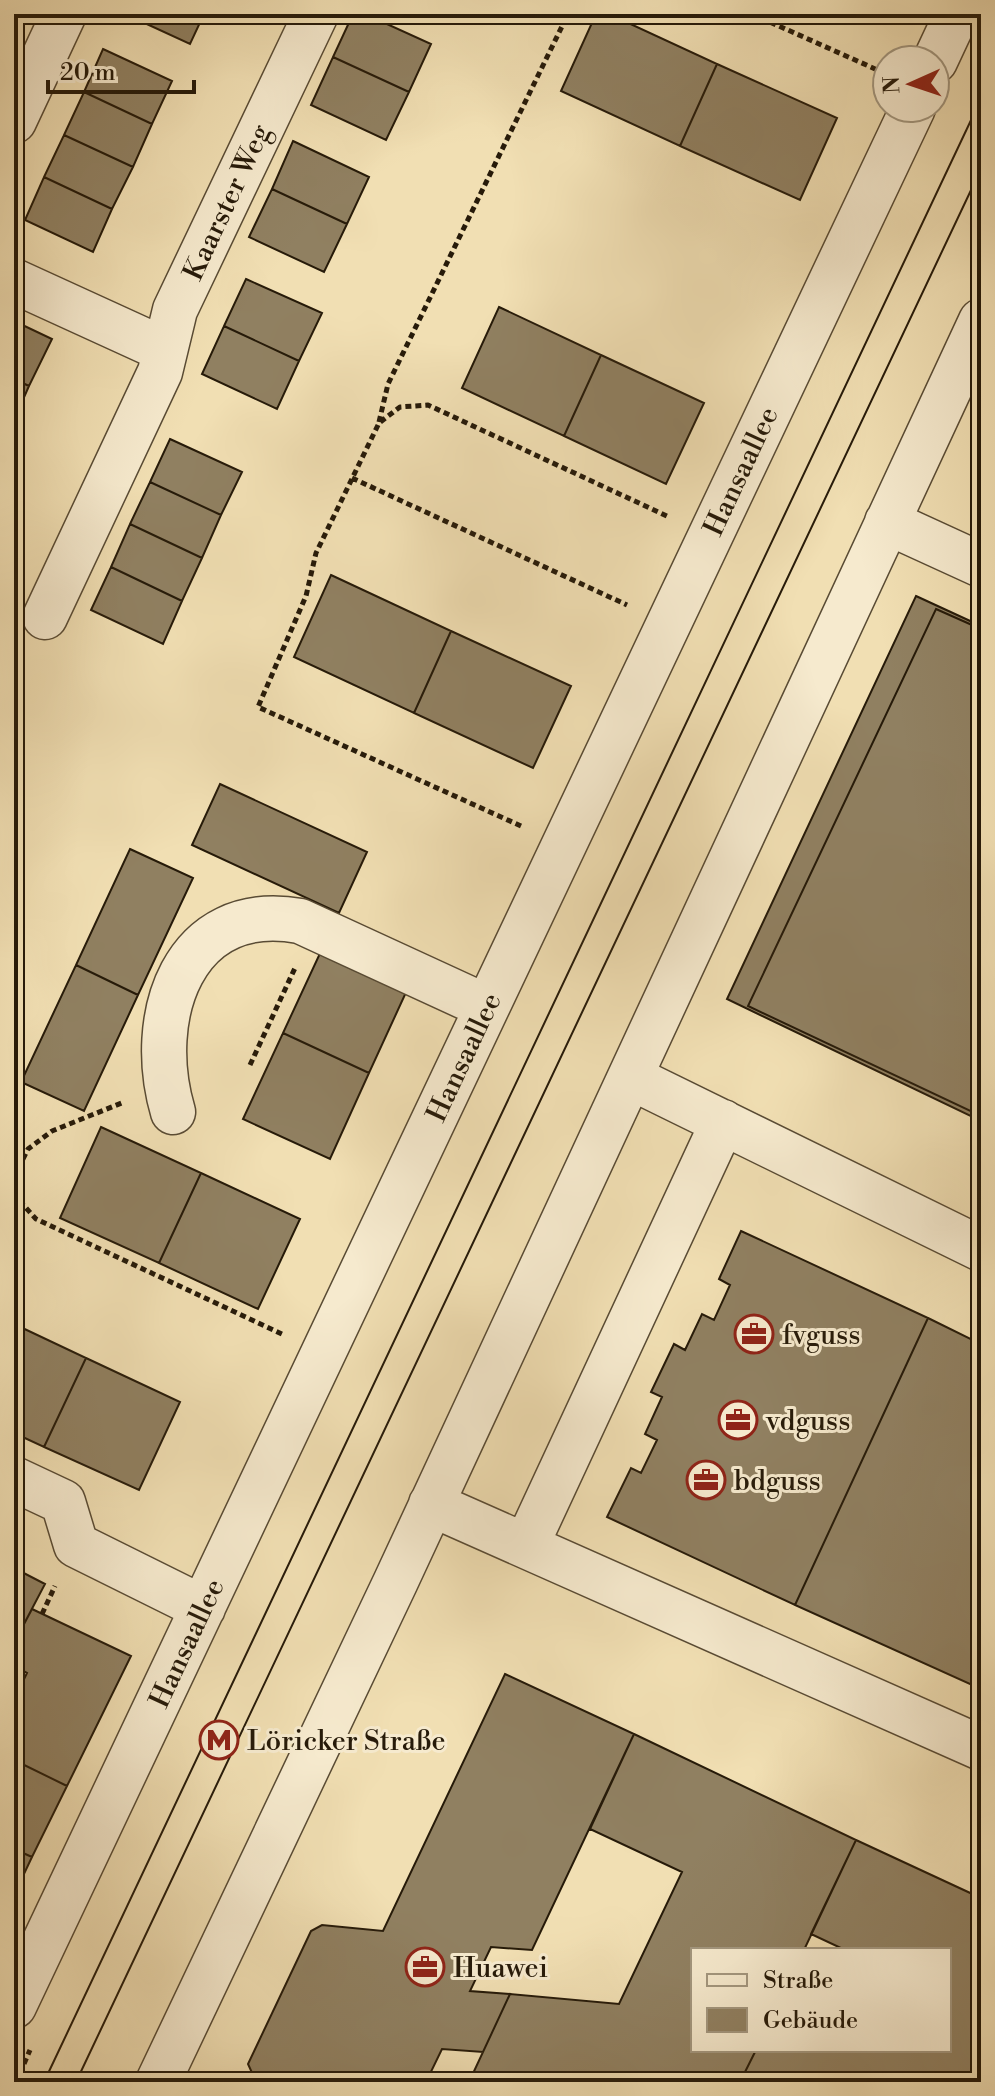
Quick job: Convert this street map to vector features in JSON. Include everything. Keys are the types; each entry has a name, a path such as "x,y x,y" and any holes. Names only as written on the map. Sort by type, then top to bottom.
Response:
{"street":[{"path":"20,96 64,14"},
{"name":"Kaarster Weg","path":"45,617 160,372 175,310 316,14"},
{"path":"943,44 957,14"},
{"name":"Hansaallee","path":"14,2006 905,124"},
{"path":"14,281 165,350"},
{"path":"158,2082 431,1504 981,321"},
{"path":"887,522 981,565"},
{"path":"170,1100 163,1062 167,1010 190,959 223,928 245,920 276,917 314,928 487,1007"},
{"path":"630,1077 981,1249"},
{"path":"526,1546 723,1122"},
{"path":"14,1479 63,1502 76,1545 203,1608"},
{"path":"431,1504 981,1748"}],"path":[{"path":"563,845 258,707 306,596 316,553 379,423 388,384 568,14"},
{"path":"752,14 871,67"},
{"path":"379,423 400,407 428,405 710,536"},
{"path":"352,478 668,624"},
{"path":"250,1065 314,928"},
{"path":"170,1100 52,1131 28,1149 14,1179 17,1198 36,1219 323,1353"}],"building":[{"path":"125,14 204,14 190,44"},
{"path":"353,14 365,14 431,44 409,92 333,57"},
{"path":"596,14 609,14 717,64 680,146 561,91"},
{"path":"103,49 172,81 152,124 84,92"},
{"path":"333,57 409,92 386,140 311,105"},
{"path":"717,64 837,118 800,200 680,146"},
{"path":"84,92 152,124 133,167 64,135"},
{"path":"64,135 133,167 112,209 44,177"},
{"path":"293,141 369,177 347,224 272,189"},
{"path":"44,177 112,209 93,252 25,220"},
{"path":"272,189 347,224 324,272 249,237"},
{"path":"246,279 322,313 299,361 224,326"},
{"path":"499,307 601,355 564,436 462,388"},
{"path":"14,321 52,339 29,386 14,379"},
{"path":"224,326 299,361 277,409 202,374"},
{"path":"601,355 704,403 666,484 564,436"},
{"path":"14,379 29,386 14,420"},
{"path":"170,439 242,472 221,515 150,482"},
{"path":"150,482 221,515 202,558 130,524"},
{"path":"130,524 202,558 182,601 111,567"},
{"path":"111,567 182,601 163,644 91,610"},
{"path":"331,575 451,631 414,713 294,657"},
{"path":"916,596 981,626 981,1121 727,999"},
{"path":"936,609 981,629 981,1116 748,1006"},
{"path":"451,631 571,686 533,768 414,713"},
{"path":"220,784 367,852 339,913 192,845"},
{"path":"130,849 193,878 138,995 76,965"},
{"path":"322,949 408,988 369,1073 283,1033"},
{"path":"76,965 138,995 84,1111 21,1082"},
{"path":"283,1033 369,1073 330,1159 243,1119"},
{"path":"101,1127 201,1173 159,1263 60,1218"},
{"path":"201,1173 300,1219 258,1309 159,1263"},
{"path":"741,1231 928,1318 795,1605 607,1517 631,1468 641,1473 657,1440 645,1434 662,1397 651,1392 674,1344 685,1350 702,1314 714,1320 730,1285 719,1279"},
{"path":"928,1318 981,1344 981,1689 795,1605"},
{"path":"14,1324 86,1358 44,1447 14,1433"},
{"path":"86,1358 180,1402 139,1490 44,1447"},
{"path":"14,1568 45,1584 14,1643"},
{"path":"32,1609 131,1656 67,1786 14,1760 14,1700 27,1673 14,1666 14,1643"},
{"path":"505,1674 634,1734 532,1950 491,1947 470,1991 510,1994 483,2052 442,2049 426,2082 319,2082 253,2075 248,2064 311,1931 322,1925 383,1931"},
{"path":"634,1734 856,1840 805,1948 691,1948 691,2052 755,2052 743,2076 703,2072 698,2082 469,2082 510,1994 619,2004 682,1872 590,1829"},
{"path":"14,1760 67,1786 32,1857 14,1849"},
{"path":"856,1840 981,1898 981,2057 969,2082 740,2082 755,2052 951,2052 951,1948 841,1948 811,1934"},
{"path":"14,1849 32,1857 14,1895"}],"tram line":[{"path":"44,2082 981,99"},
{"path":"76,2082 981,169"}],"place":[{"name":"fvguss","path":"754,1334"},
{"name":"vdguss","path":"738,1420"},
{"name":"bdguss","path":"706,1480"},
{"name":"Löricker Straße","path":"219,1740"},
{"name":"Huawei","path":"425,1967"}]}
